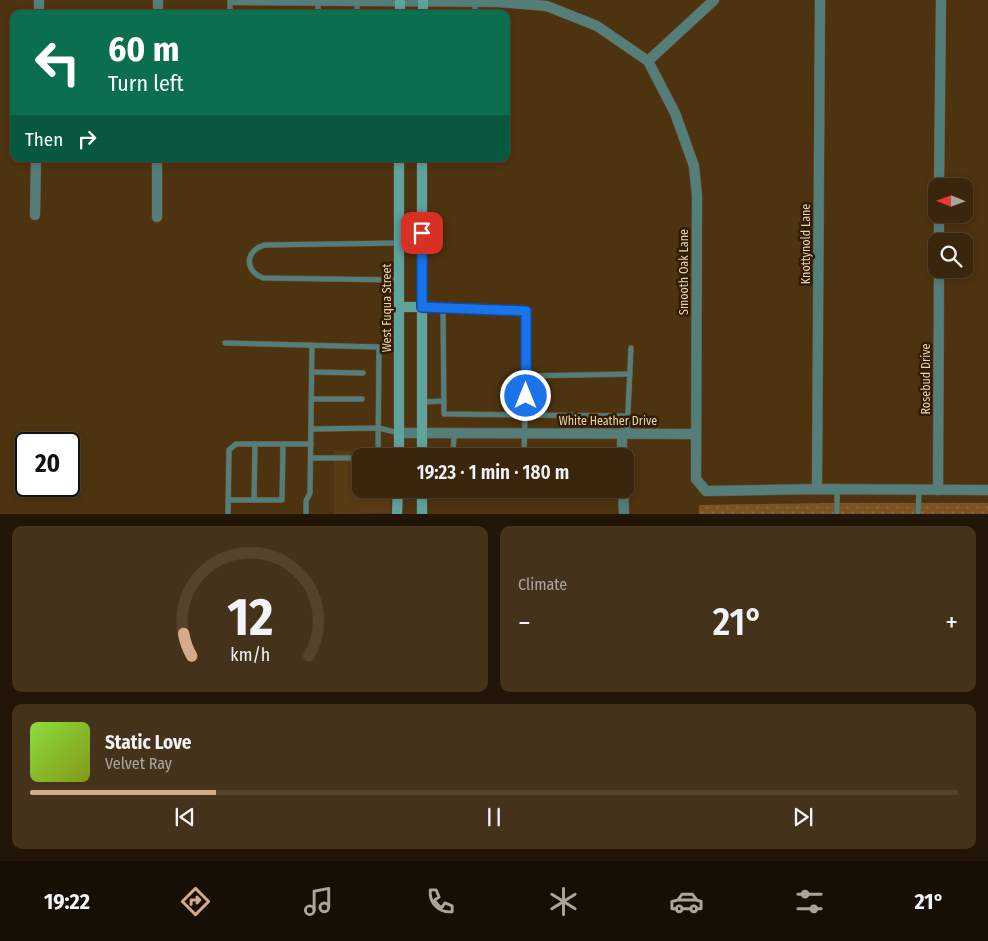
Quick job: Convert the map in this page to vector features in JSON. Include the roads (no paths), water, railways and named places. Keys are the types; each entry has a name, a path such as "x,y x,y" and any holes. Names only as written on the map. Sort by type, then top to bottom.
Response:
{"main road":[{"name":"West Fuqua Street","path":"398,448 399,162"},
{"path":"422,162 422,448"},
{"path":"399,307 422,307"},
{"path":"397,514 398,498"},
{"path":"422,498 422,514"}],"street":[{"path":"231,0 547,3 597,26 648,61 714,0"},
{"name":"Knottynold Lane","path":"817,489 820,0"},
{"path":"939,178 941,0"},
{"name":"Smooth Oak Lane","path":"648,61 676,113 694,166 697,196 696,479 706,491 817,489"},
{"path":"35,215 36,162"},
{"path":"157,162 157,217"},
{"name":"Rosebud Drive","path":"938,490 939,278"},
{"name":"White Heather Drive","path":"399,433 696,434"},
{"path":"623,448 624,433"},
{"path":"817,489 988,490"},
{"path":"623,498 624,514"}],"lane":[{"path":"357,2 357,10"},
{"path":"475,2 475,10"},
{"path":"399,243 264,245 255,247 250,254 249,262 250,269 254,275 263,278 399,280"},
{"path":"422,307 526,311 524,456 453,456 454,433"},
{"path":"443,307 444,414 628,416"},
{"path":"225,343 379,347 378,448"},
{"path":"306,514 306,501 310,493 312,345"},
{"path":"624,433 628,416 631,348"},
{"path":"312,372 363,373"},
{"path":"526,376 630,374"},
{"path":"312,399 362,400"},
{"path":"422,402 444,401"},
{"path":"311,429 378,428 399,433"},
{"path":"228,514 229,450 236,444 311,444"},
{"path":"254,500 255,444"},
{"path":"228,500 282,500 283,444"},
{"path":"310,458 352,458"},
{"path":"837,489 837,514"},
{"path":"918,514 919,490"}]}
